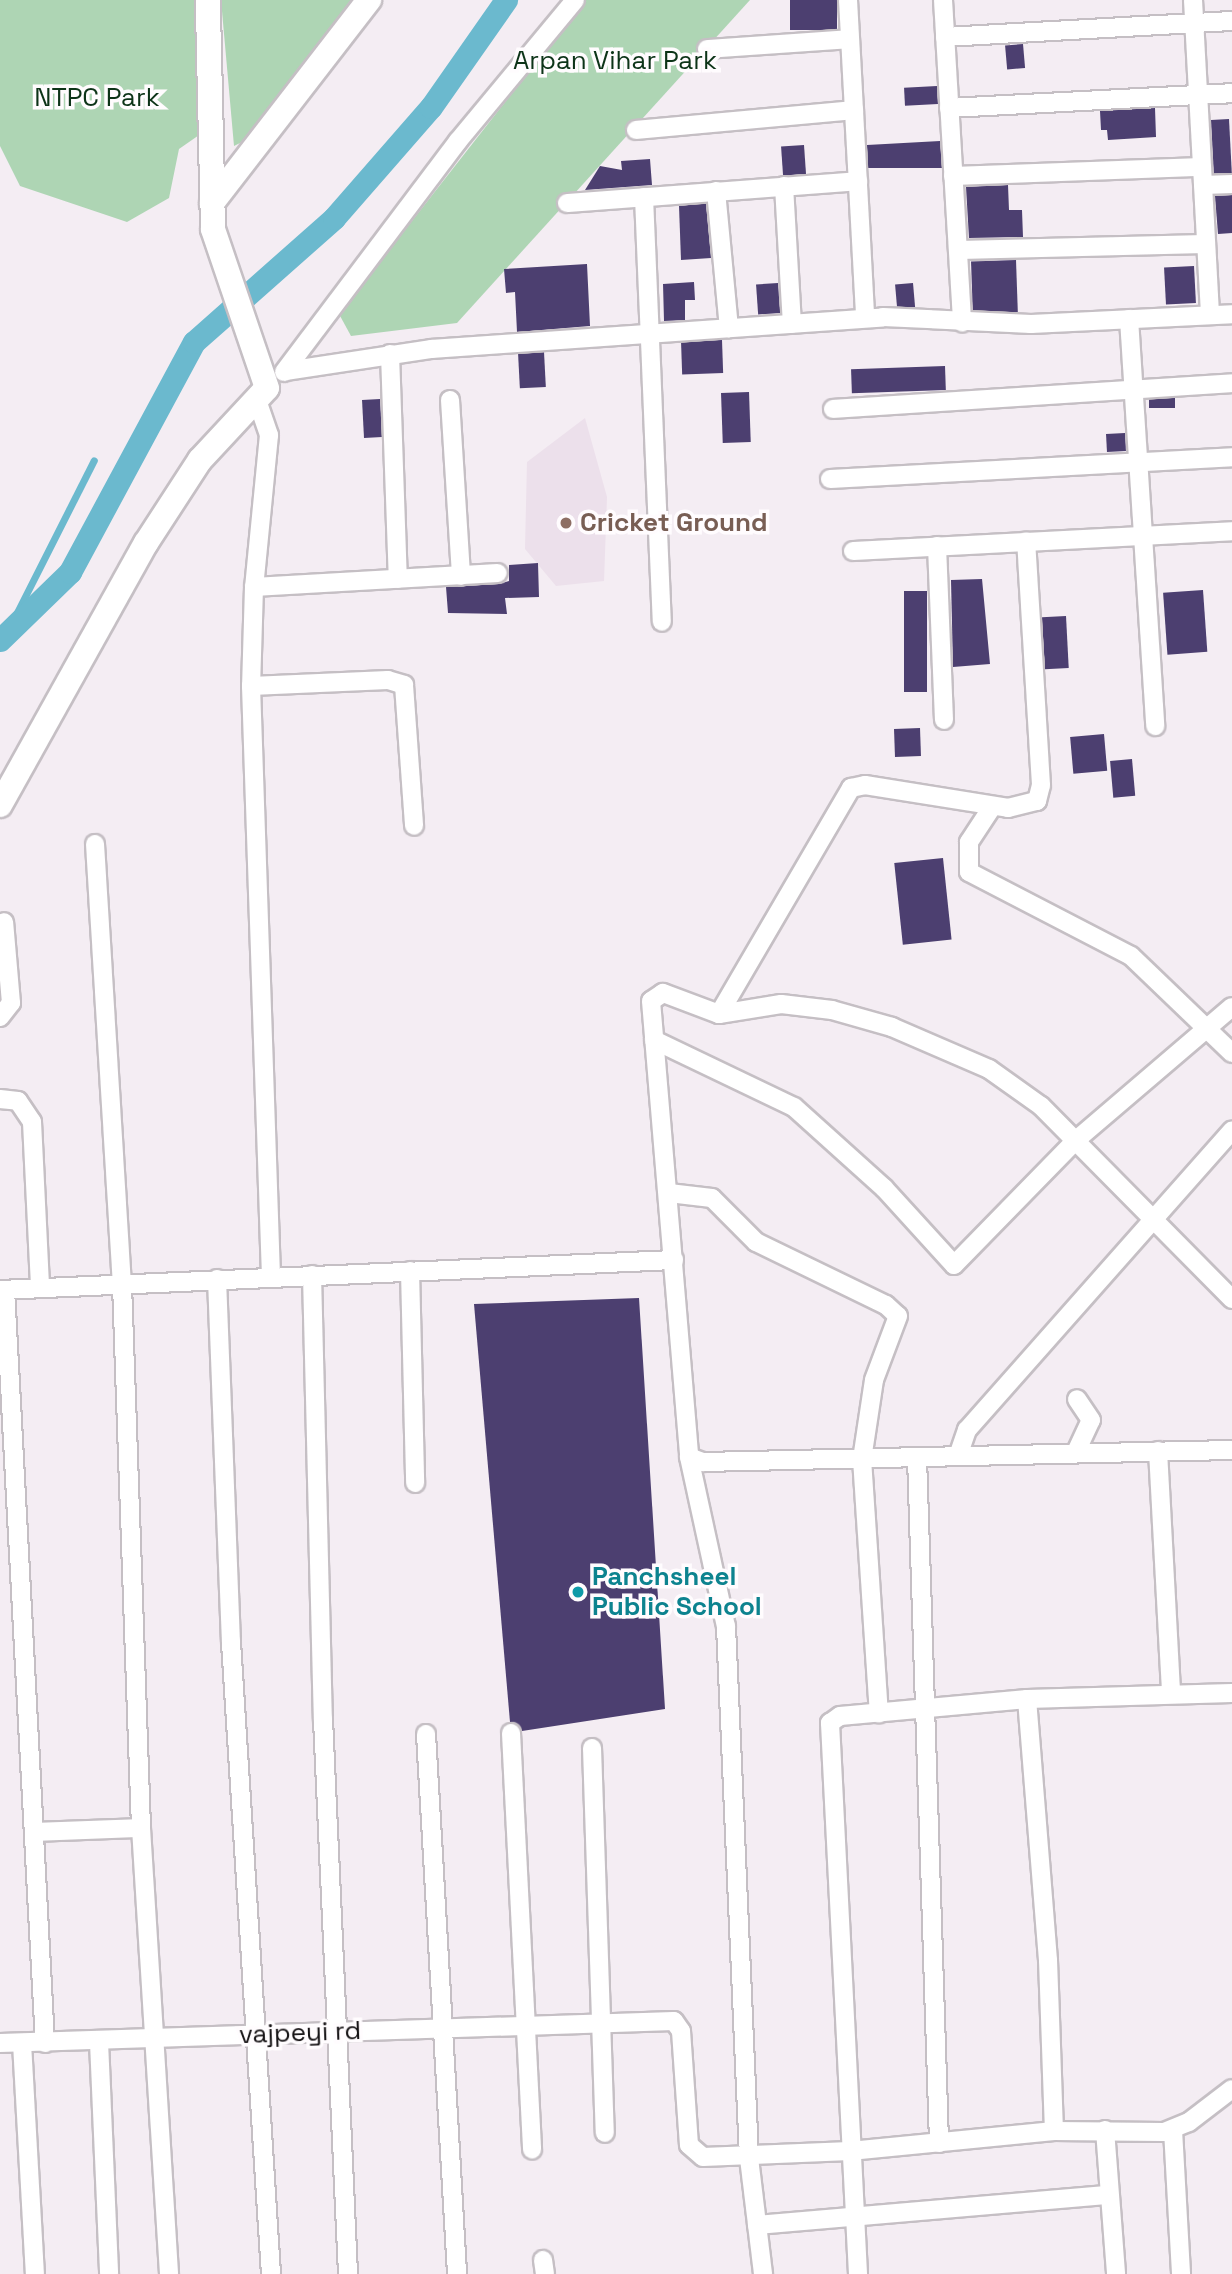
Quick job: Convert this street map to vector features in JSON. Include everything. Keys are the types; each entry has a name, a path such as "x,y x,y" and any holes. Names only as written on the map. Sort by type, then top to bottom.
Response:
{"street":[{"path":"208,0 212,203 219,253 244,326 263,395 269,435 254,587 251,686 271,1276"},
{"path":"212,203 369,0"},
{"path":"0,804 166,512 200,460 286,371 458,141 575,0"},
{"path":"848,0 865,318"},
{"path":"943,0 962,322"},
{"path":"1194,0 1210,315"},
{"path":"945,37 1232,21"},
{"path":"708,49 850,39"},
{"path":"949,108 1232,93"},
{"path":"636,130 854,110"},
{"path":"953,176 1202,167"},
{"path":"567,203 858,181"},
{"path":"1203,186 1232,184"},
{"path":"784,186 792,324"},
{"path":"716,191 729,328"},
{"path":"644,197 654,333 662,622"},
{"path":"958,250 1206,244"},
{"path":"286,371 390,354 865,318 962,322 1232,314"},
{"path":"1129,319 1141,461 1155,726"},
{"path":"390,354 398,579"},
{"path":"834,409 1135,387 1232,383"},
{"path":"450,400 461,576"},
{"path":"830,480 1232,457"},
{"path":"853,551 1232,531"},
{"path":"719,1014 851,788 865,785 992,807 1030,806 1041,785 1026,541"},
{"path":"937,546 944,720"},
{"path":"254,587 498,573"},
{"path":"251,686 388,680 404,685 414,826"},
{"path":"992,807 969,842 969,872 1131,956 1232,1053"},
{"path":"95,844 121,1284 141,1828 169,2274"},
{"path":"0,1017 10,1003 4,922"},
{"path":"763,2274 749,2158 726,1626 689,1457 669,1193 650,1007 656,995 719,1014 794,1005 892,1027 989,1069 1041,1106 1230,1294"},
{"path":"654,1040 794,1107 884,1188 954,1265 1075,1141 1209,1031 1232,1007"},
{"path":"0,1099 18,1101 32,1122 40,1288"},
{"path":"958,1456 967,1430 1232,1130"},
{"path":"669,1193 712,1198 756,1242 898,1316 874,1380 862,1459 879,1713"},
{"path":"45,2043 36,1832 3,1290 674,1260"},
{"path":"410,1271 415,1483"},
{"path":"312,1275 335,2031 348,2274"},
{"path":"217,1279 231,1642 260,2035 271,2274"},
{"path":"1076,1452 1091,1420 1077,1399"},
{"path":"1158,1451 1171,1692"},
{"path":"689,1457 703,1462 1076,1452 1232,1451"},
{"path":"917,1457 939,2143"},
{"path":"858,2274 829,1728 840,1716 1027,1699 1171,1692 1232,1693"},
{"path":"1027,1699 1048,1961 1054,2131"},
{"path":"511,1733 523,2029 532,2148"},
{"path":"426,1734 440,2029 457,2274"},
{"path":"592,1748 605,2133"},
{"path":"36,1832 141,1828"},
{"name":"vajpeyi rd","path":"0,2043 99,2042 335,2031 523,2029 669,2020 679,2025 692,2152 749,2158"},
{"path":"99,2042 109,2274"},
{"path":"22,2043 35,2274"},
{"path":"749,2158 1054,2131 1173,2130 1232,2090"},
{"path":"1105,2130 1116,2274"},
{"path":"1173,2130 1181,2274"},
{"path":"757,2225 1109,2195"}],"shaded area":[{"name":"Cricket Ground","path":"585,418 607,497 604,581 556,586 525,549 527,462"}],"green space":[{"name":"NTPC Park","path":"0,0 198,0 202,133 179,149 169,198 127,222 20,186 0,146"},
{"name":"NTPC Park","path":"221,0 355,0 248,139 234,146"},
{"name":"Arpan Vihar Park","path":"585,0 750,0 457,323 351,336 339,314"}],"building":[{"path":"790,0 837,0 837,30 790,30"},
{"path":"1023,44 1025,68 1007,69 1005,46"},
{"path":"937,86 938,104 905,106 904,88"},
{"path":"1155,108 1156,137 1108,140 1107,130 1101,130 1100,111"},
{"path":"1229,119 1232,173 1214,174 1211,120"},
{"path":"940,141 942,168 868,168 867,145"},
{"path":"804,145 806,174 783,176 781,147"},
{"path":"650,159 652,185 585,190 600,166 622,170 621,161"},
{"path":"1008,185 1009,210 1022,210 1023,237 969,238 966,187"},
{"path":"1232,195 1232,233 1218,234 1215,196"},
{"path":"706,204 711,258 681,260 679,206"},
{"path":"1016,260 1018,312 973,314 971,262"},
{"path":"587,264 590,326 517,332 515,292 506,293 504,269"},
{"path":"1194,266 1196,303 1166,305 1164,268"},
{"path":"694,282 695,300 685,300 685,320 664,321 663,284"},
{"path":"778,283 780,313 758,314 756,285"},
{"path":"913,283 915,307 897,308 895,285"},
{"path":"722,340 723,373 682,374 681,341"},
{"path":"544,352 546,387 520,388 518,353"},
{"path":"945,366 946,390 852,393 851,369"},
{"path":"749,392 751,442 723,443 721,393"},
{"path":"1149,398 1175,398 1175,408 1149,408"},
{"path":"380,399 382,437 364,438 362,400"},
{"path":"1125,433 1126,451 1107,452 1106,434"},
{"path":"538,563 539,597 505,598 507,614 448,613 446,587 499,584 509,581 509,565"},
{"path":"982,579 990,664 953,667 951,580"},
{"path":"1203,590 1207,652 1167,655 1163,593"},
{"path":"904,591 927,591 927,692 904,692"},
{"path":"1066,616 1069,668 1045,669 1042,617"},
{"path":"920,728 921,756 895,757 894,729"},
{"path":"1104,734 1107,771 1073,774 1070,737"},
{"path":"1132,759 1135,796 1113,798 1110,761"},
{"path":"943,858 952,940 903,945 894,863"},
{"name":"Panchsheel Public School","path":"639,1298 665,1709 522,1731 510,1722 474,1304"}],"waterway":[{"path":"0,640 70,572 194,342 334,218 431,107 506,0"},
{"path":"0,646 94,460"}],"place":[{"name":"Cricket Ground","path":"566,523"},
{"name":"Panchsheel Public School","path":"578,1592"}]}
